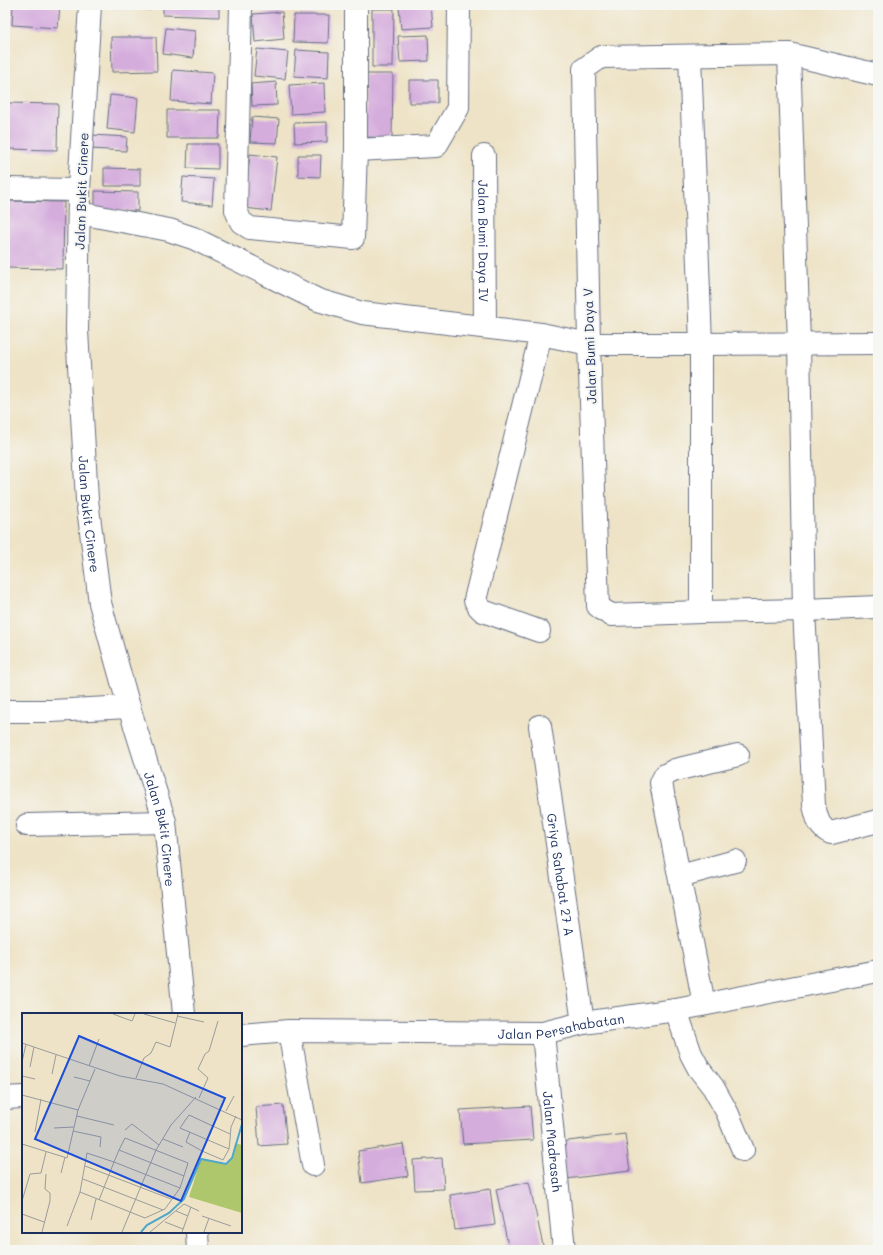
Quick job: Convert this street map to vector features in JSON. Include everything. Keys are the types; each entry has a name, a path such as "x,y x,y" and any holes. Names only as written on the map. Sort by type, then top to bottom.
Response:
{"street":[{"name":"Jalan Bukit Cinere","path":"90,5 79,190 77,331 87,500 100,603 129,707 165,822 184,1013"},
{"path":"241,5 236,210 241,222 250,228 353,238 356,150 356,5"},
{"path":"356,150 436,146 458,108 459,5"},
{"path":"789,54 799,344 804,610 814,805 819,823 825,831 831,833 878,821"},
{"path":"878,75 789,54 690,56 701,344 701,612 878,607"},
{"name":"Jalan Bumi Daya V","path":"690,56 601,57 584,69 589,344 598,606 611,615 701,612"},
{"name":"Jalan Bumi Daya IV","path":"484,156 485,327"},
{"path":"5,189 79,190"},
{"path":"79,213 169,230 193,238 318,300 362,313 541,334 589,344 878,343"},
{"path":"539,631 483,611 475,600 541,334"},
{"path":"5,711 51,711 129,707"},
{"name":"Griya Sahabat 27 A","path":"540,726 583,1024"},
{"path":"704,1004 661,783 665,775 675,770 738,755"},
{"path":"27,825 165,822"},
{"path":"680,876 735,861"},
{"name":"Jalan Persahabatan","path":"242,1035 289,1031 543,1033 583,1024 676,1010 878,971"},
{"path":"676,1010 691,1054 699,1069 713,1087 728,1112 743,1150"},
{"path":"289,1031 313,1165"},
{"name":"Jalan Madrasah","path":"543,1033 564,1250"},
{"path":"5,1098 22,1097"},
{"path":"197,1233 198,1250"}],"building":[{"path":"13,5 60,5 58,28 12,25"},
{"path":"151,5 151,10 102,6"},
{"path":"163,5 219,5 219,17 163,15"},
{"path":"332,5 332,8 300,6"},
{"path":"431,5 433,27 401,29 399,7"},
{"path":"372,9 394,9 393,67 372,67"},
{"path":"282,12 284,39 255,42 253,14"},
{"path":"294,15 329,15 328,43 293,42"},
{"path":"166,28 195,31 193,58 163,54"},
{"path":"428,35 429,61 400,62 398,36"},
{"path":"111,37 156,37 157,71 112,72"},
{"path":"257,49 288,52 285,79 254,76"},
{"path":"296,50 329,52 328,78 294,76"},
{"path":"173,70 213,73 211,104 171,101"},
{"path":"365,74 393,74 392,138 365,137"},
{"path":"409,80 438,80 438,103 409,103"},
{"path":"276,82 277,105 252,106 251,84"},
{"path":"324,83 325,112 291,114 289,85"},
{"path":"110,95 138,98 135,132 107,129"},
{"path":"6,103 58,104 57,150 5,149"},
{"path":"167,110 220,110 219,138 167,138"},
{"path":"252,117 279,119 277,143 250,142"},
{"path":"327,122 327,142 295,143 294,123"},
{"path":"91,135 127,137 126,151 90,149"},
{"path":"188,144 218,144 218,169 187,168"},
{"path":"250,154 277,157 271,211 244,208"},
{"path":"298,155 321,155 320,177 298,176"},
{"path":"104,168 140,169 140,186 104,186"},
{"path":"183,177 214,179 212,205 181,202"},
{"path":"95,191 138,192 138,211 95,210"},
{"path":"5,201 64,202 63,269 5,268"},
{"path":"283,1105 287,1144 259,1146 256,1107"},
{"path":"530,1106 533,1140 463,1144 460,1110"},
{"path":"625,1134 630,1171 566,1179 560,1142"},
{"path":"403,1144 408,1176 362,1183 358,1151"},
{"path":"442,1158 444,1189 415,1190 413,1160"},
{"path":"529,1182 544,1250 509,1250 496,1189"},
{"path":"490,1189 495,1225 455,1230 450,1195"}]}
